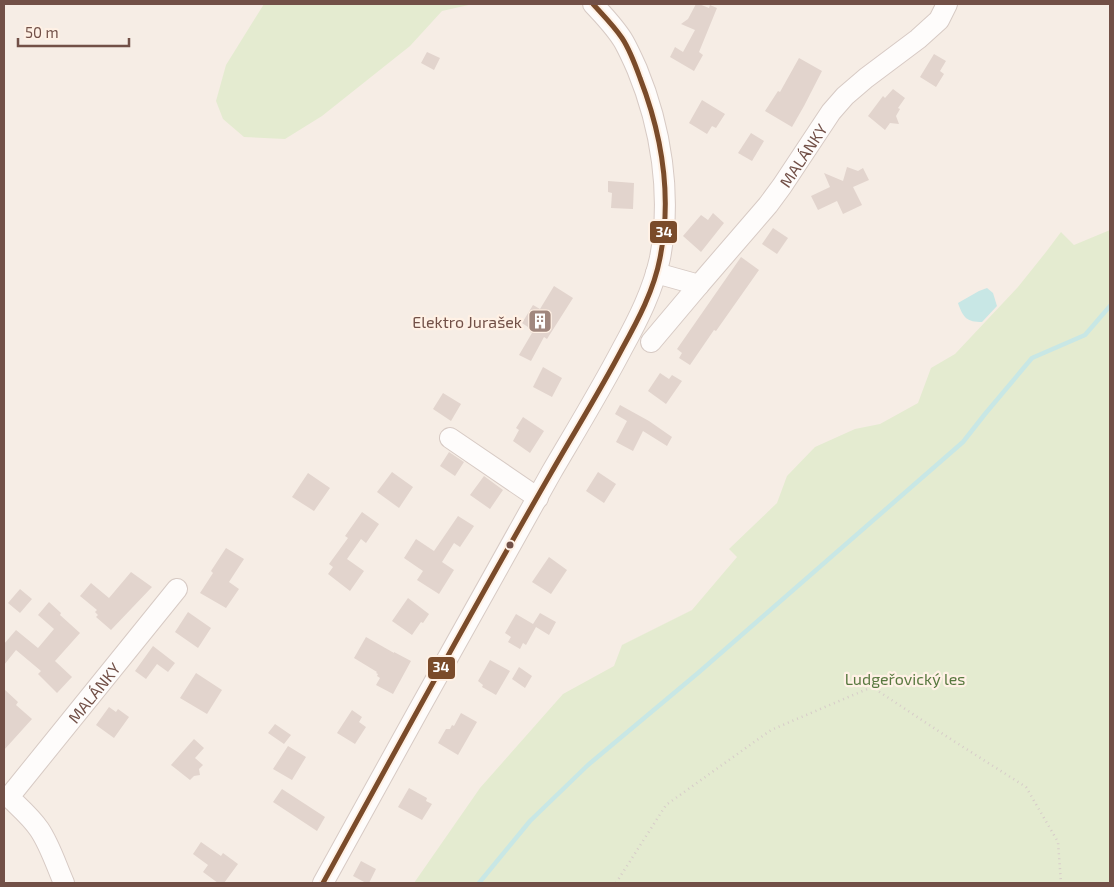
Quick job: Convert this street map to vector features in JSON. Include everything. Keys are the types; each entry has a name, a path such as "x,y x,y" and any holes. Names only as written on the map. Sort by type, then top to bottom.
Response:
{"street":[{"path":"323,883 614,366 636,324 656,273 662,244 665,192 652,111 628,48 593,4"},
{"name":"MALÁNKY","path":"651,342 768,205 831,112 845,96 918,39 938,20 948,4"},
{"path":"656,273 699,285"},
{"path":"450,438 538,498"},
{"name":"MALÁNKY","path":"64,883 39,829 28,815 6,800 177,589"}],"path":[{"path":"616,883 666,805 771,730 872,687 1026,787 1058,842 1061,883"}],"green space":[{"path":"264,4 473,4 442,11 410,46 322,116 285,139 244,137 223,119 216,101 226,65"},
{"name":"Ludgeřovický les","path":"1110,230 1110,883 414,883 480,788 563,694 614,666 622,645 692,610 737,557 729,549 777,503 787,476 815,447 855,429 880,424 918,403 931,368 955,354 1018,287 1061,232 1074,245"}],"water":[{"path":"987,288 993,293 997,306 982,322 969,320 964,316 958,303"}],"building":[{"path":"696,4 709,8 710,5 717,8 699,52 703,55 694,71 670,57 675,47 683,52 695,30 681,24 688,19"},
{"path":"427,52 440,58 434,70 421,63"},
{"path":"934,54 946,61 940,71 944,74 936,87 920,77"},
{"path":"799,58 822,71 792,127 765,111 778,91 780,92"},
{"path":"893,89 905,98 898,108 900,109 896,116 899,124 890,123 885,130 868,116 883,96 885,98"},
{"path":"702,100 725,114 716,128 712,126 707,134 689,123"},
{"path":"751,133 764,141 752,161 738,153"},
{"path":"847,167 858,171 863,168 869,180 853,187 862,205 843,214 837,201 818,210 811,196 830,187 824,173 843,181"},
{"path":"608,181 634,183 633,209 611,208 612,193 608,192"},
{"path":"713,213 724,223 701,252 683,236 701,215 708,220"},
{"path":"773,228 788,238 777,254 762,244"},
{"path":"741,257 759,270 690,365 679,358 682,353 677,349"},
{"path":"554,286 573,298 547,339 544,337 531,361 519,355 532,333 530,332 531,329 522,323 533,305 540,309"},
{"path":"543,367 562,378 552,397 533,387"},
{"path":"660,373 669,379 672,375 682,381 666,404 648,391"},
{"path":"443,393 461,404 451,421 433,409"},
{"path":"620,405 649,421 672,437 667,446 643,431 633,451 616,442 627,421 615,414"},
{"path":"523,417 544,431 530,453 513,441 519,430 516,428"},
{"path":"449,452 464,462 455,476 440,466"},
{"path":"392,472 413,487 399,508 377,492"},
{"path":"598,472 616,484 604,503 586,491"},
{"path":"308,473 330,488 314,511 292,497"},
{"path":"484,476 503,490 490,509 470,495"},
{"path":"362,512 379,524 366,543 361,539 347,559 364,571 350,591 328,574 333,567 329,564 348,538 345,536"},
{"path":"458,516 474,526 460,547 454,543 442,562 454,570 439,594 417,580 423,571 404,558 416,539 434,551"},
{"path":"226,548 244,559 229,582 239,589 226,608 200,593"},
{"path":"549,557 567,570 551,594 532,582"},
{"path":"131,572 152,587 111,630 96,617 98,615 95,612 97,610 80,596 91,583 109,598"},
{"path":"20,589 32,599 20,613 8,603"},
{"path":"408,598 429,614 412,635 392,621"},
{"path":"49,602 80,633 55,661 72,677 57,693 38,674 41,671 16,650 4,665 4,644 16,630 38,648 54,629 38,615"},
{"path":"188,612 211,628 198,648 175,632"},
{"path":"540,613 556,622 549,635 536,627 526,645 523,643 520,649 508,642 511,637 505,633 516,614 533,624"},
{"path":"366,637 411,661 393,694 376,685 380,678 377,676 377,672 354,658"},
{"path":"153,646 175,663 168,672 157,664 146,679 135,671"},
{"path":"490,660 510,671 496,695 482,687 483,685 478,681"},
{"path":"519,667 532,676 525,688 512,679"},
{"path":"196,673 222,690 207,714 180,698"},
{"path":"4,689 18,702 16,705 32,719 4,750"},
{"path":"109,707 116,712 118,709 129,717 114,738 96,725"},
{"path":"352,710 362,717 359,722 366,727 355,744 337,733"},
{"path":"461,713 477,722 458,755 438,743 446,729 450,729 452,725 454,726"},
{"path":"275,724 291,735 284,744 268,733"},
{"path":"194,739 204,748 195,758 203,765 199,769 200,775 194,776 190,780 171,765"},
{"path":"288,746 306,757 292,780 273,769"},
{"path":"409,788 427,798 426,801 432,804 422,820 398,807"},
{"path":"282,789 325,817 317,831 273,802"},
{"path":"201,842 221,856 223,853 238,864 224,883 218,883 203,872 208,865 193,854"},
{"path":"361,861 376,869 369,883 353,876"}],"waterway":[{"path":"479,883 530,821 588,765 698,673 963,442 1032,358 1085,335 1110,306"}],"transit line":[{"name":"34","path":"323,883 493,575 614,365 654,282 660,258 665,213 665,190 659,144 648,100 630,52 619,34 593,4"}],"place":[{"name":"Elektro Jurašek","path":"540,321"}]}
